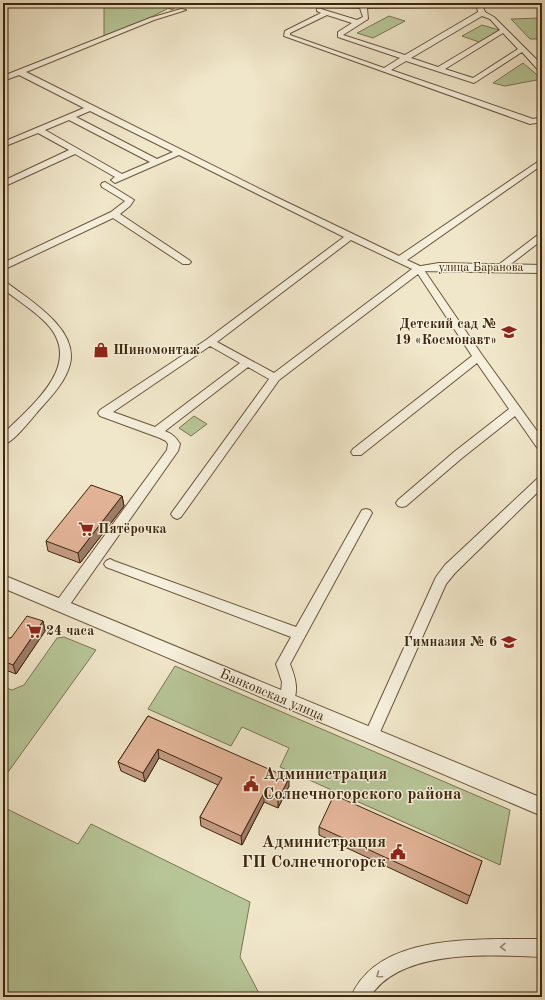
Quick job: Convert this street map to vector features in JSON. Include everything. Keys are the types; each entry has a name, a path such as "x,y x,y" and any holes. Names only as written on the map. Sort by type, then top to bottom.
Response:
{"street":[{"path":"159,3 172,7 176,10 182,5"},
{"path":"182,5 190,8 220,4"},
{"path":"3,79 152,19 182,5 220,4 318,6 542,4"},
{"path":"479,4 482,13 492,18 542,69"},
{"path":"363,5 366,18 340,33 340,36 439,69 504,30"},
{"path":"318,6 318,10 358,23"},
{"path":"152,19 172,7"},
{"path":"326,13 287,32 287,36 385,70 439,79 474,81 522,49"},
{"path":"385,70 482,13"},
{"path":"439,69 439,79"},
{"path":"19,72 419,269 478,357 542,446"},
{"path":"439,79 533,122 542,119"},
{"path":"3,145 90,108"},
{"path":"70,117 157,162"},
{"path":"39,130 122,178"},
{"path":"3,184 74,150"},
{"path":"3,267 114,214 130,200 105,185 180,152"},
{"path":"400,260 542,161"},
{"path":"114,214 186,262"},
{"path":"61,606 172,451 174,444 170,438 104,413 210,342 351,236"},
{"path":"500,268 542,236"},
{"name":"улица Баранова","path":"419,269 439,267 542,269"},
{"path":"177,514 274,378 419,269"},
{"path":"3,284 46,316 62,339 67,355 64,370 57,384 3,441"},
{"path":"210,342 274,378"},
{"path":"357,452 478,357"},
{"path":"156,432 247,363"},
{"path":"402,503 458,455 516,409"},
{"path":"371,736 441,581 450,569 542,481"},
{"path":"287,701 290,682 283,664 366,513"},
{"path":"110,564 299,634"},
{"name":"Банковская улица","path":"3,581 542,808"},
{"path":"360,997 374,977 398,962 414,956 466,948 542,948"}],"green space":[{"path":"104,4 161,5 166,6 167,9 143,21 104,36"},
{"path":"389,16 405,21 373,38 357,33"},
{"path":"542,18 542,39 530,39 511,19"},
{"path":"482,25 499,30 479,42 462,36"},
{"path":"523,63 542,79 505,86 493,83"},
{"path":"194,416 207,424 191,436 179,428"},
{"path":"64,637 96,650 3,779 3,687 12,690 24,685 57,638"},
{"path":"175,666 510,810 500,865 280,767 289,748 242,727 231,746 148,709"},
{"path":"3,807 78,844 91,824 250,902 240,957 261,997 3,997"}],"building":[{"name":"Пятёрочка","path":"91,485 122,496 78,553 46,541"},
{"path":"27,616 43,621 13,665 3,661 3,640 6,638 11,638"},
{"name":"Администрация Солнечногорского района","path":"148,716 289,778 278,800 264,793 241,836 200,817 222,778 158,749 143,773 118,762"},
{"name":"Администрация ГП Солнечногорск","path":"334,795 482,861 470,896 319,827"}],"place":[{"name":"Детский сад № 19 «Космонавт»","path":"509,332"},
{"name":"Шиномонтаж","path":"101,350"},
{"name":"Пятёрочка","path":"86,529"},
{"name":"24 часа","path":"34,631"},
{"name":"Гимназия № 6","path":"509,642"},
{"name":"Администрация Солнечногорского района","path":"251,784"},
{"name":"Администрация ГП Солнечногорск","path":"398,852"}]}
